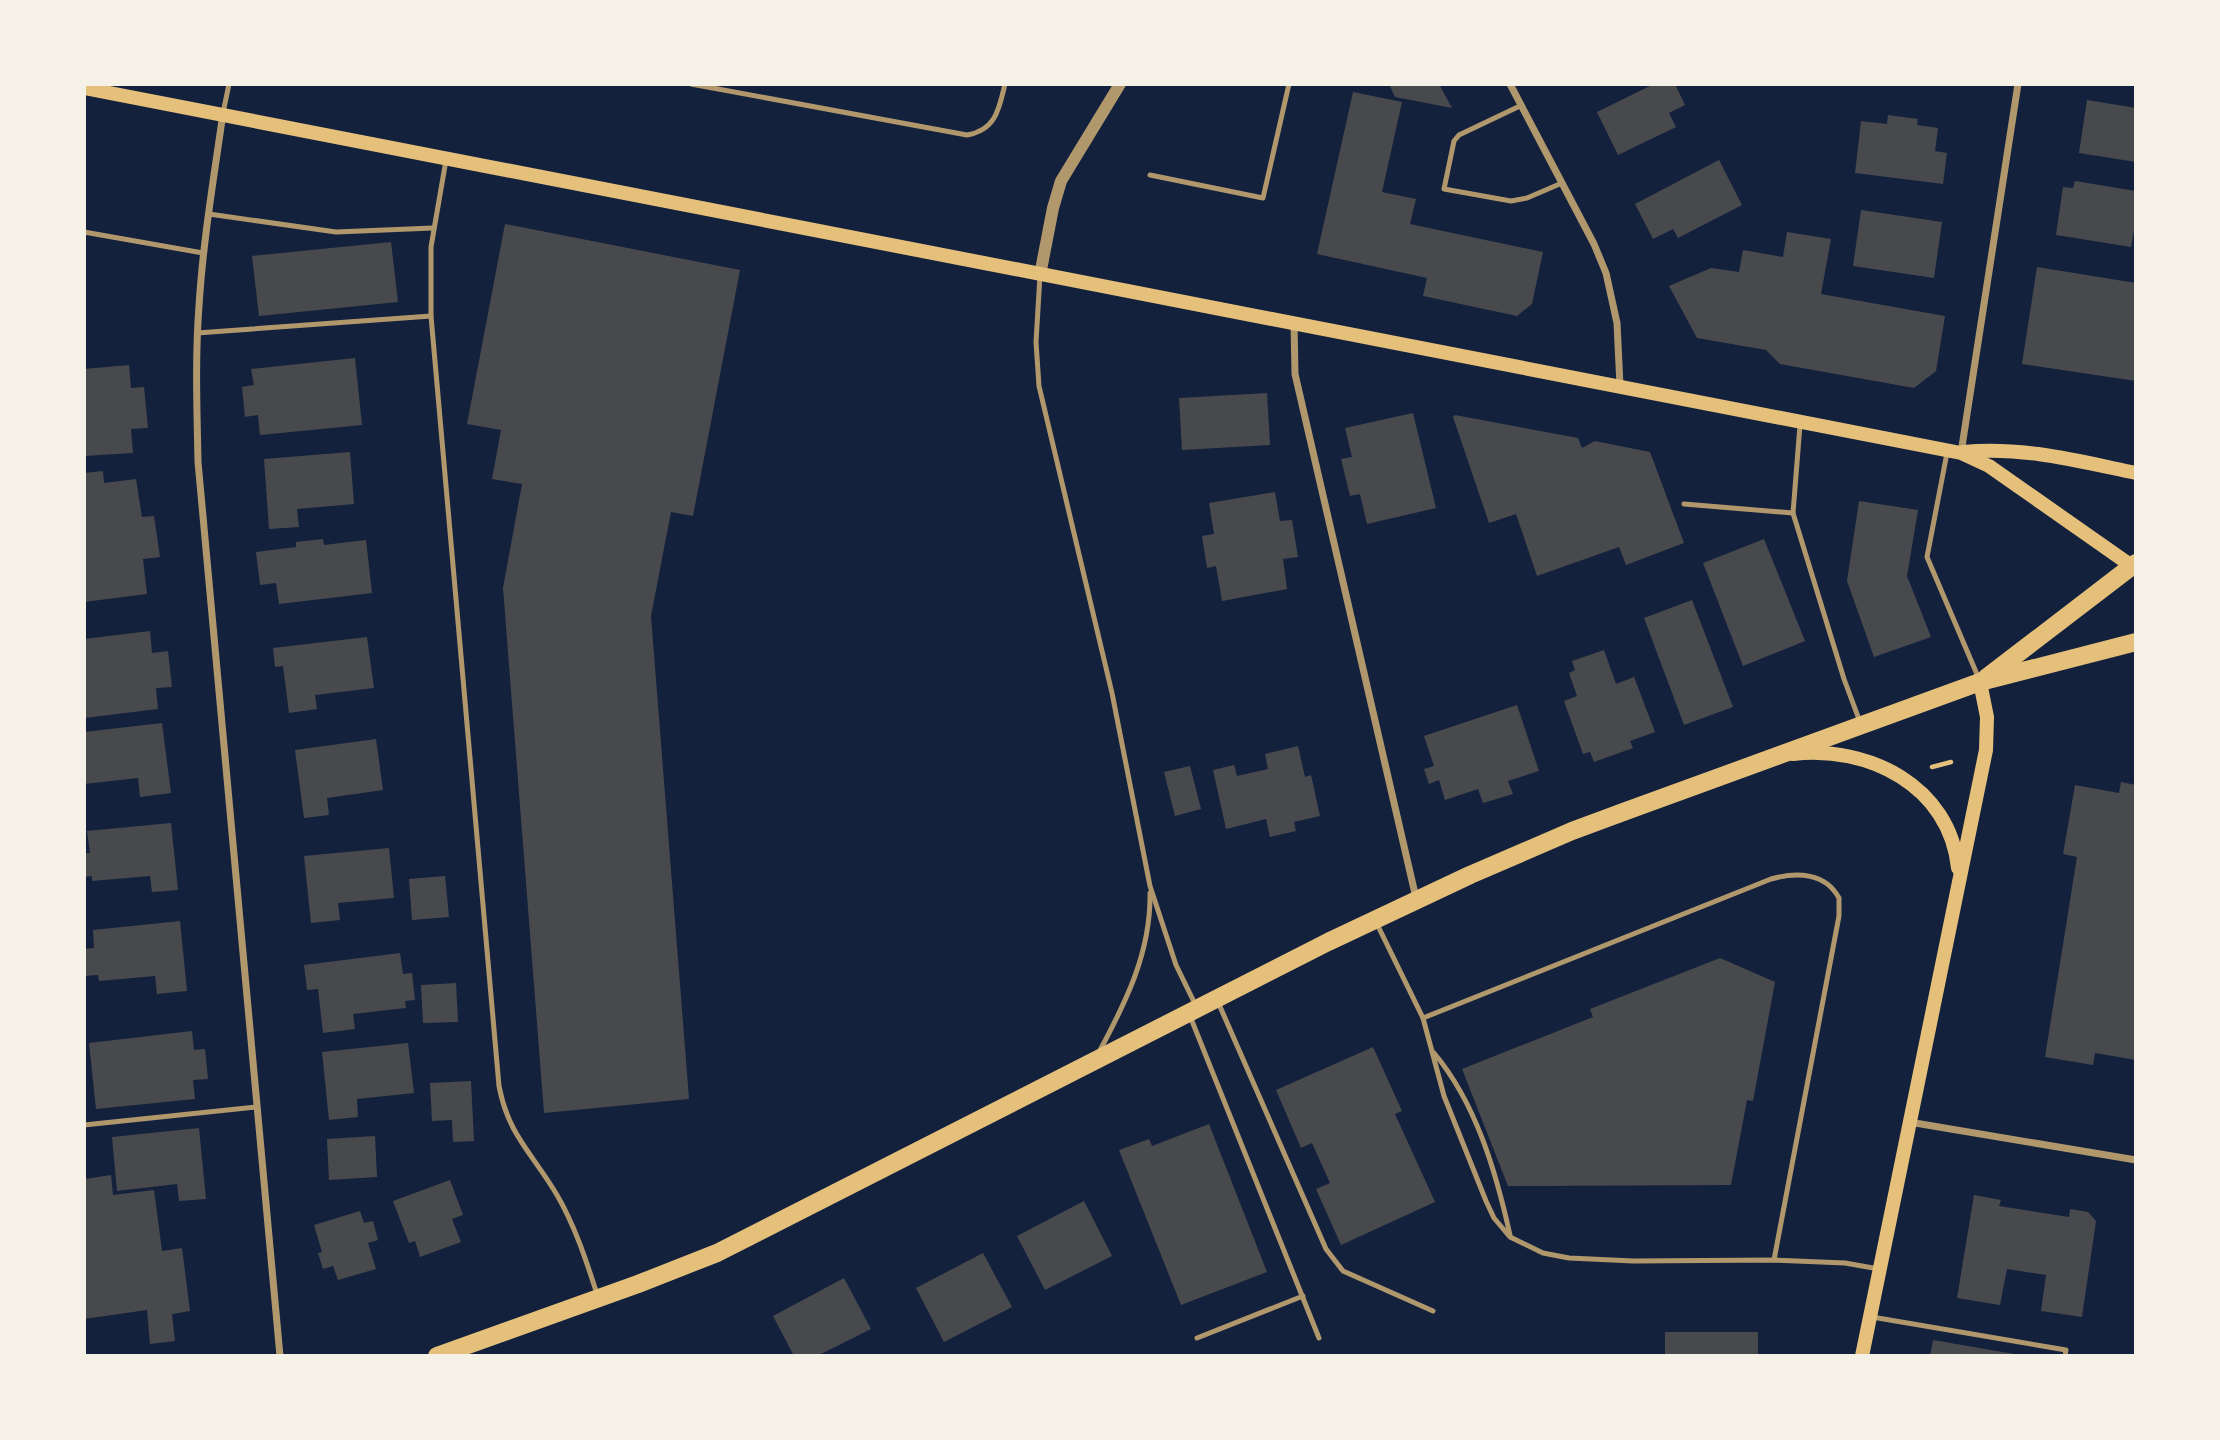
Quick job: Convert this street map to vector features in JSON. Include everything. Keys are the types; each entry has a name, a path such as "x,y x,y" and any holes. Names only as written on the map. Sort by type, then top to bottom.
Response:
{"main road":[{"path":"84,88 1954,451 2033,452 2136,473"},
{"path":"1954,451 1996,470 2134,566 1980,682"},
{"path":"437,1356 718,1253 1375,919 1572,831 1980,682 2136,642"},
{"path":"1862,1356 1987,741 1987,717 1980,682"},
{"path":"1777,756 1812,752 1849,758 1883,768 1920,790 1938,811 1953,842 1957,856 1957,889"}],"street":[{"path":"1040,275 1061,181 1120,84"},
{"path":"1510,84 1594,243 1606,273 1617,323 1620,386"},
{"path":"1954,451 2018,84"},
{"path":"223,113 203,253 197,333 198,462 280,1356"},
{"path":"1294,323 1295,374 1416,899"},
{"path":"1908,1121 2136,1160"}],"lane":[{"path":"223,113 229,84"},
{"path":"691,84 967,135 982,132 993,121 1005,84"},
{"path":"1150,175 1263,198 1289,84"},
{"path":"1522,105 1459,135 1454,141 1444,189 1511,201 1527,198 1562,183"},
{"path":"446,157 433,228 431,316 502,1101 513,1131 568,1215 579,1239 598,1298"},
{"path":"209,214 336,232 433,228"},
{"path":"84,232 203,253"},
{"path":"1040,275 1036,320 1037,373 1112,693 1150,886 1193,1011 1319,1338"},
{"path":"197,333 431,316"},
{"path":"1801,422 1793,513 1861,726"},
{"path":"1954,451 1927,556 1980,682"},
{"path":"1684,504 1793,513"},
{"path":"1423,1018 1771,879 1805,875 1827,883 1839,898 1839,916 1774,1260"},
{"path":"1093,1063 1130,991 1143,956 1150,916 1150,886"},
{"path":"1375,919 1423,1018 1444,1096 1486,1201 1494,1218 1510,1237 1543,1253 1569,1258 1633,1261 1774,1260 1845,1263 1879,1269"},
{"path":"1217,999 1331,1258 1350,1275 1433,1311"},
{"path":"1432,1050 1461,1092 1494,1171 1510,1237"},
{"path":"84,1125 257,1107"},
{"path":"1197,1339 1303,1297"},
{"path":"1870,1316 2066,1350 2065,1356"}],"path":[{"path":"1931,767 1951,762"}],"building":[{"path":"1389,84 1439,84 1452,108 1395,97"},
{"path":"1654,84 1675,84 1685,105 1669,113 1676,127 1618,155 1597,112"},
{"path":"1353,92 1402,102 1382,192 1416,199 1410,224 1543,252 1532,304 1517,316 1423,296 1427,278 1317,254"},
{"path":"2087,100 2136,108 2136,162 2079,153"},
{"path":"1888,115 1918,119 1917,125 1938,128 1935,151 1947,153 1943,184 1855,173 1861,121 1887,124"},
{"path":"1719,160 1742,205 1678,238 1673,229 1653,239 1635,204"},
{"path":"2075,181 2136,191 2136,219 2131,247 2056,235 2063,187 2073,188"},
{"path":"1861,210 1942,222 1934,278 1853,266"},
{"path":"505,224 740,270 693,516 671,512 651,616 689,1099 544,1113 503,588 522,484 492,479 501,430 467,424"},
{"path":"1787,232 1831,239 1821,294 1945,316 1936,371 1914,388 1780,364 1766,350 1697,338 1669,286 1711,268 1739,272 1743,250 1783,257"},
{"path":"391,242 398,302 259,316 252,256"},
{"path":"2037,267 2136,283 2136,381 2022,364"},
{"path":"355,358 362,425 260,435 258,415 245,417 242,387 254,385 251,369"},
{"path":"129,365 131,388 144,387 148,428 131,429 133,453 84,456 84,369"},
{"path":"1267,393 1270,445 1182,450 1179,398"},
{"path":"1413,413 1436,508 1367,524 1360,494 1350,496 1341,459 1352,457 1345,428"},
{"path":"1455,415 1578,438 1582,448 1595,441 1650,452 1684,543 1626,565 1619,547 1537,576 1516,514 1489,523 1453,417"},
{"path":"350,452 354,504 297,509 299,527 269,529 264,459"},
{"path":"103,471 104,483 136,479 142,517 154,516 160,557 143,559 147,594 84,602 84,473"},
{"path":"1275,492 1280,521 1292,520 1298,557 1283,559 1287,589 1222,601 1216,566 1207,568 1202,536 1214,534 1209,503"},
{"path":"1859,501 1918,510 1907,576 1931,637 1874,657 1847,581"},
{"path":"323,539 324,545 366,540 372,593 279,604 276,583 260,585 256,552 296,547 296,542"},
{"path":"1764,539 1805,641 1743,666 1703,563"},
{"path":"1692,600 1733,707 1684,725 1644,618"},
{"path":"150,631 152,653 168,651 172,687 156,688 158,709 84,718 84,639"},
{"path":"367,637 374,688 315,695 317,709 289,713 283,666 275,667 273,648"},
{"path":"1604,650 1616,684 1634,677 1655,732 1630,741 1633,748 1594,762 1590,752 1583,754 1564,701 1577,696 1569,673 1575,670 1572,661"},
{"path":"1517,705 1539,771 1508,781 1513,794 1483,803 1478,789 1445,800 1439,780 1429,784 1424,769 1434,766 1424,736"},
{"path":"162,723 171,793 140,797 138,778 84,784 84,732"},
{"path":"376,739 383,790 327,798 329,815 304,818 295,750"},
{"path":"1298,746 1305,777 1311,775 1320,816 1294,822 1296,831 1270,837 1266,819 1226,829 1213,770 1234,765 1237,776 1268,769 1265,754"},
{"path":"1190,766 1201,809 1175,816 1164,772"},
{"path":"2121,782 2136,785 2136,1060 2095,1053 2093,1065 2045,1057 2077,857 2063,854 2075,785 2119,793"},
{"path":"171,823 178,890 152,892 150,876 92,881 92,876 84,877 84,853 90,853 87,831"},
{"path":"389,848 394,898 338,903 340,920 311,923 304,856"},
{"path":"445,876 449,917 412,920 409,879"},
{"path":"180,921 187,991 157,994 155,976 99,981 98,975 84,976 84,949 94,948 93,930"},
{"path":"400,953 403,974 412,973 415,1000 405,1001 406,1008 353,1014 355,1029 323,1033 318,989 307,990 304,965"},
{"path":"1720,958 1775,982 1753,1101 1747,1100 1731,1185 1508,1186 1462,1069 1593,1017 1590,1009"},
{"path":"456,983 458,1022 423,1023 421,985"},
{"path":"192,1031 194,1050 205,1049 208,1079 193,1080 195,1099 96,1109 89,1043"},
{"path":"408,1043 414,1093 357,1099 358,1117 329,1120 322,1052"},
{"path":"1373,1047 1402,1111 1395,1114 1435,1202 1341,1245 1316,1189 1330,1183 1312,1143 1301,1148 1276,1090"},
{"path":"471,1081 474,1141 453,1142 452,1120 432,1121 430,1083"},
{"path":"1209,1124 1267,1272 1181,1305 1119,1150 1149,1139 1152,1146"},
{"path":"199,1128 206,1199 179,1201 177,1184 117,1191 112,1137"},
{"path":"375,1136 377,1177 329,1180 327,1139"},
{"path":"111,1175 113,1195 154,1190 162,1251 182,1248 190,1311 172,1314 175,1341 150,1344 147,1310 84,1319 84,1179"},
{"path":"450,1180 463,1215 452,1219 461,1242 420,1257 415,1241 409,1243 393,1201"},
{"path":"1974,1195 2001,1200 1999,1206 2069,1217 2070,1209 2088,1212 2096,1221 2082,1317 2041,1311 2046,1275 2007,1269 2000,1305 1957,1298"},
{"path":"1084,1201 1112,1256 1045,1290 1017,1236"},
{"path":"360,1211 364,1223 373,1221 378,1240 368,1243 376,1269 338,1280 333,1266 323,1269 318,1253 322,1252 314,1225"},
{"path":"983,1253 1012,1307 944,1342 916,1288"},
{"path":"844,1278 871,1329 817,1356 794,1356 773,1316"},
{"path":"1665,1332 1758,1332 1758,1356 1665,1356"},
{"path":"1933,1340 2020,1355 2020,1356 1930,1356"}]}
